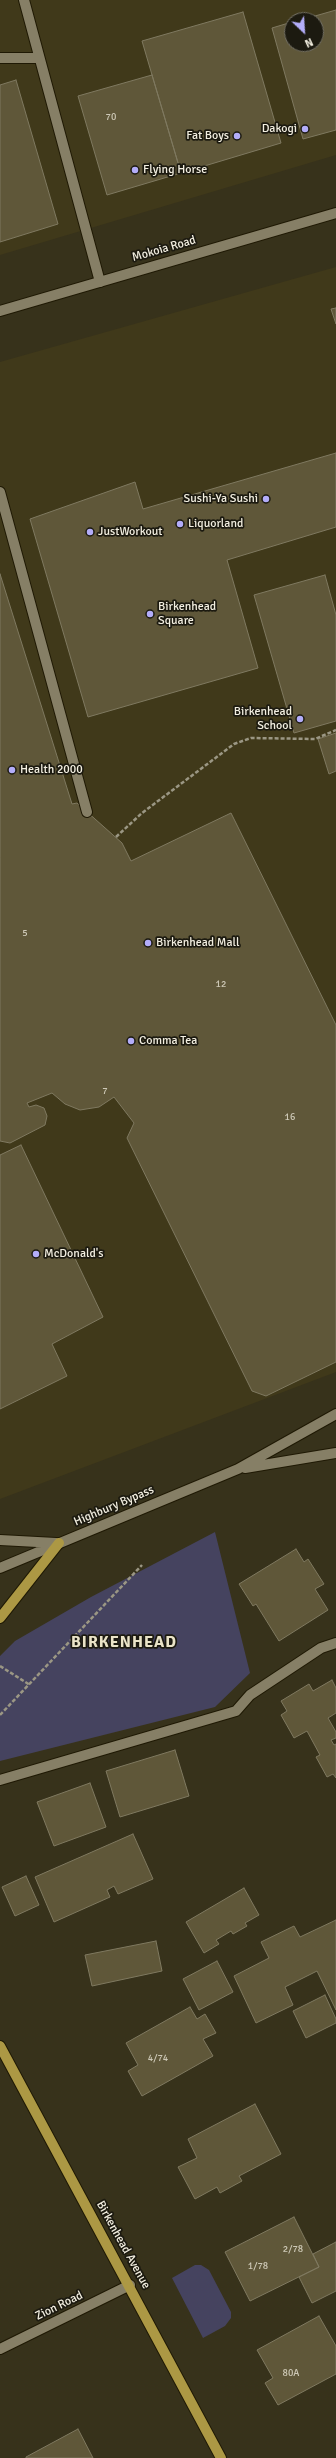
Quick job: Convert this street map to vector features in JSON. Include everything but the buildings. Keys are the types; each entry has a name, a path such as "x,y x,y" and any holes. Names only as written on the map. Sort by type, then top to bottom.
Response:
{"main road":[{"path":"24,0 100,282"},
{"path":"0,58 39,58"},
{"name":"Mokoia Road","path":"0,312 336,213"},
{"path":"0,492 87,812"},
{"name":"Highbury Bypass","path":"0,1568 238,1469 336,1414"},
{"name":"Highbury Bypass","path":"238,1469 336,1453"},
{"path":"0,1540 59,1543"},
{"path":"0,1618 59,1543"},
{"path":"0,1780 236,1711 257,1691 321,1648 336,1643"},
{"name":"Birkenhead Avenue","path":"0,2046 130,2285 221,2458"},
{"name":"Zion Road","path":"0,2349 130,2285"}],"path":[{"path":"116,837 142,813 234,744 251,738 315,739 336,730"},
{"path":"0,1716 142,1565"},
{"path":"0,1666 30,1685"}],"shaded area":[{"path":"0,0 336,0 336,155 0,255"},
{"path":"336,267 336,1372 0,1499 0,362"},
{"path":"215,1532 250,1673 215,1707 0,1761 0,1656 15,1641 91,1597"},
{"path":"195,2265 201,2265 209,2270 231,2312 231,2318 225,2326 203,2338 172,2278"}],"place":[{"name":"Dakogi","path":"305,129"},
{"name":"Fat Boys","path":"237,136"},
{"name":"Flying Horse","path":"135,170"},
{"name":"Sushi-Ya Sushi","path":"266,499"},
{"name":"Liquorland","path":"180,524"},
{"name":"JustWorkout","path":"90,532"},
{"name":"Birkenhead Square","path":"150,614"},
{"name":"Birkenhead School","path":"300,719"},
{"name":"Health 2000","path":"12,770"},
{"name":"Birkenhead Mall","path":"148,943"},
{"name":"Comma Tea","path":"131,1041"},
{"name":"McDonald's","path":"36,1254"}],"district":[{"name":"BIRKENHEAD","path":"124,1643"}]}
